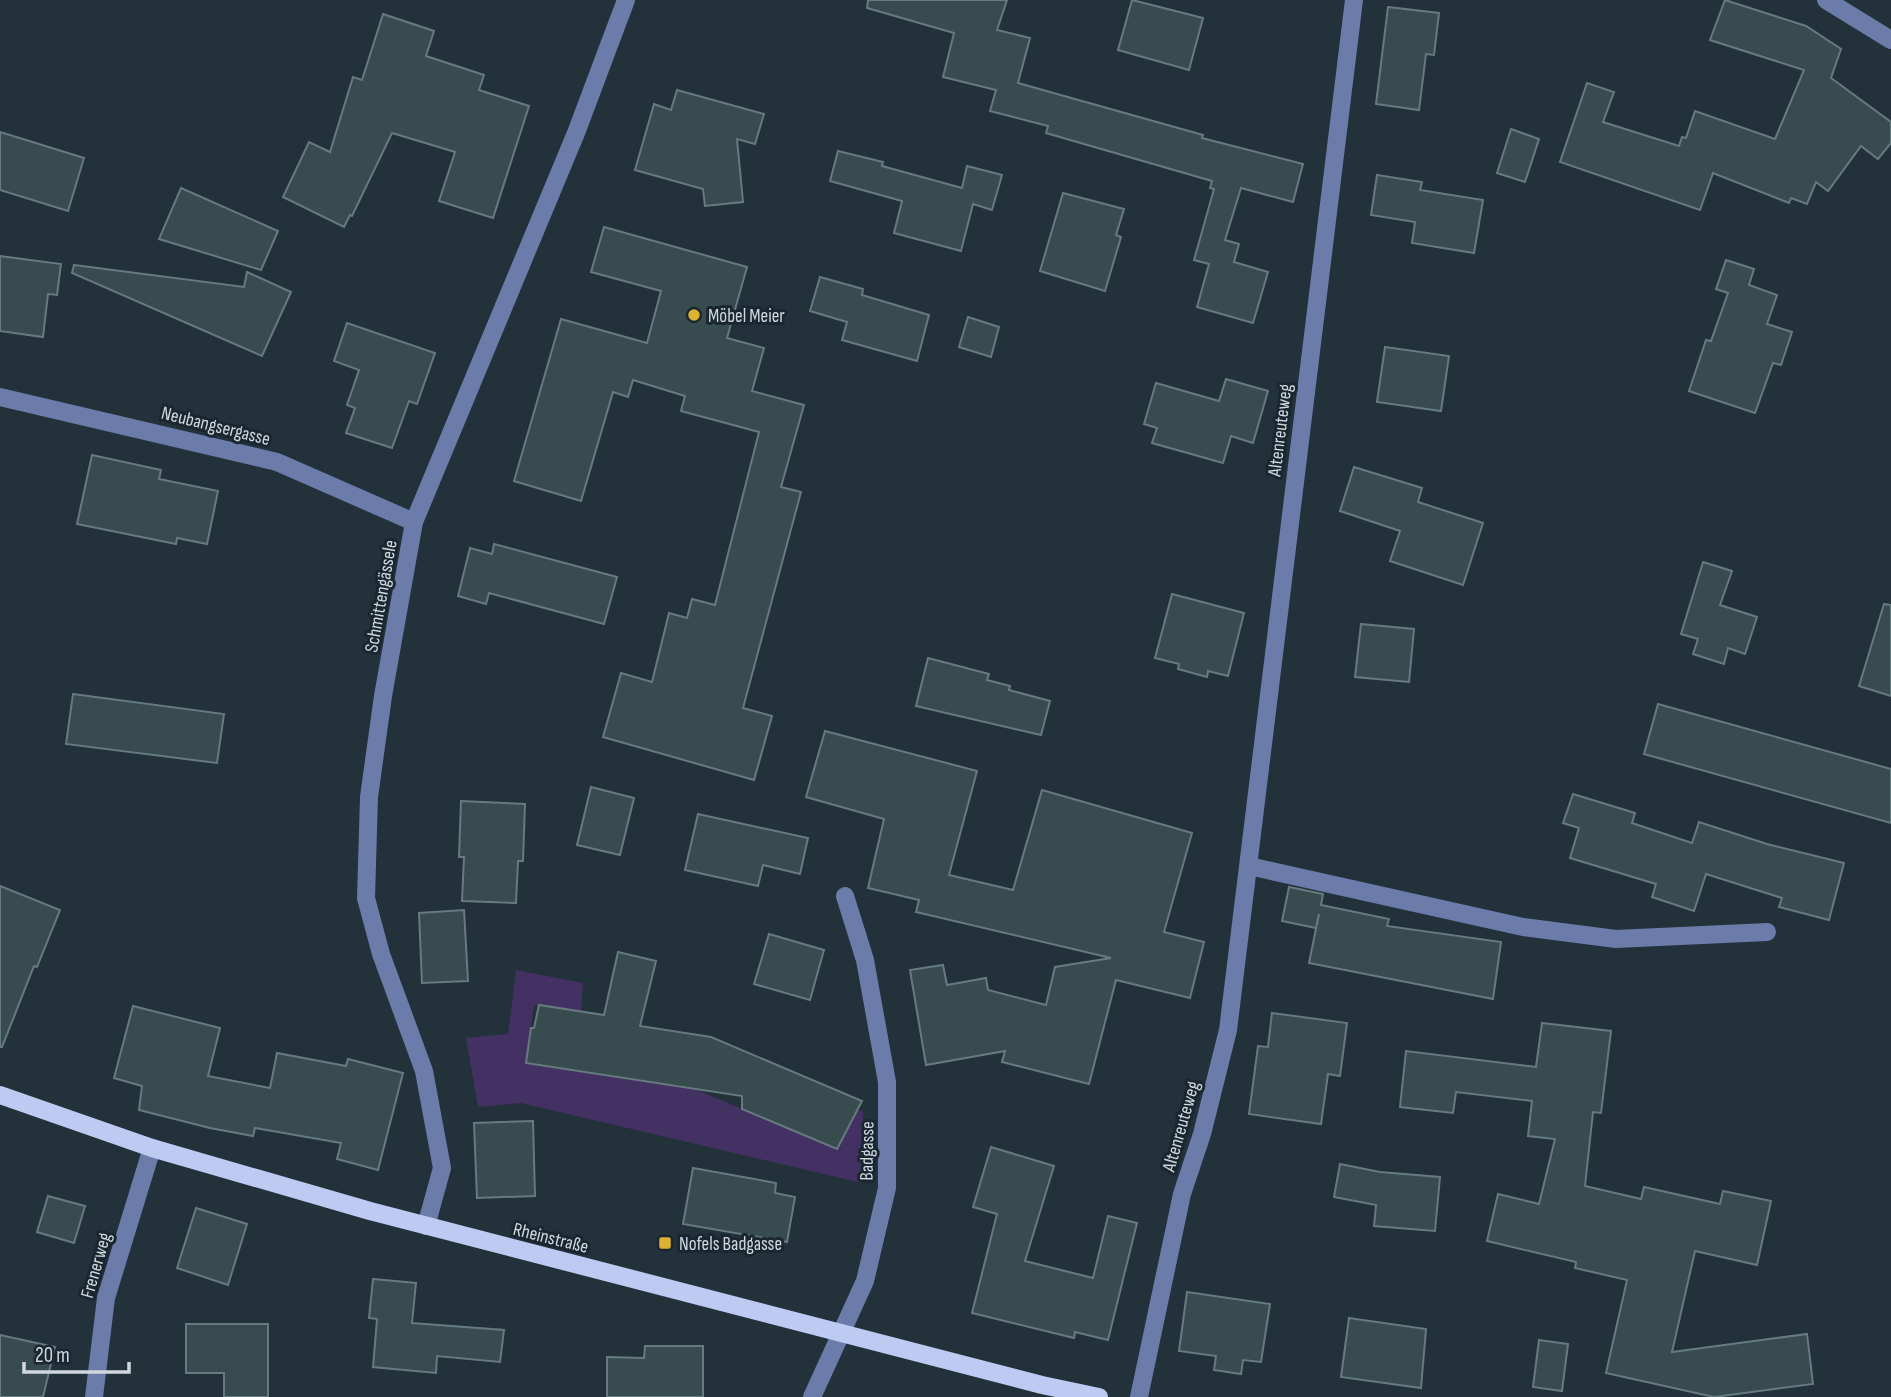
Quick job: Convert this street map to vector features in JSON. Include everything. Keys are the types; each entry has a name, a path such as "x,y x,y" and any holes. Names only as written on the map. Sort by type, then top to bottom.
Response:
{"main road":[{"name":"Rheinstraße","path":"0,1095 152,1148 426,1226 1042,1385 1100,1397"}],"street":[{"name":"Schmittengässele","path":"426,1226 442,1168 424,1071 381,954 366,898 369,797 383,696 414,522 576,133 626,0"},
{"name":"Altenreuteweg","path":"1139,1397 1182,1194 1202,1134 1228,1030 1354,0"},
{"path":"1826,0 1891,40"},
{"name":"Neubangsergasse","path":"0,397 277,462 414,522"},
{"path":"1250,866 1523,927 1616,939 1767,932"},
{"name":"Badgasse","path":"812,1397 865,1281 887,1188 887,1082 865,960 845,896"},
{"name":"Frenerweg","path":"94,1397 106,1298 152,1148"}],"shaded area":[{"path":"516,970 583,983 581,1011 534,1005 526,1063 690,1087 837,1149 857,1111 863,1111 862,1183 521,1103 478,1107 466,1038 508,1034"}],"building":[{"path":"868,0 1007,0 997,30 1030,38 1018,83 1203,135 1202,138 1303,164 1293,202 1241,188 1225,240 1239,244 1234,262 1268,272 1253,323 1197,307 1209,264 1194,260 1214,189 1210,188 1212,181 1046,133 1048,126 990,111 996,90 943,77 954,33 867,8"},
{"path":"1132,0 1203,18 1189,70 1118,50"},
{"path":"1725,0 1806,26 1841,49 1831,78 1891,122 1891,143 1878,159 1861,146 1828,191 1816,182 1807,204 1791,198 1789,203 1713,173 1700,210 1560,162 1587,83 1614,92 1603,122 1679,146 1682,137 1686,138 1695,111 1775,139 1804,70 1710,40"},
{"path":"1388,7 1439,13 1434,55 1426,54 1419,110 1376,104"},
{"path":"383,14 434,31 426,56 484,75 479,90 529,106 493,218 439,201 455,152 392,133 352,216 350,215 344,227 283,197 309,142 330,152 353,77 362,80"},
{"path":"677,90 764,114 755,144 737,139 743,202 705,206 703,189 635,170 654,104 671,110"},
{"path":"1511,129 1539,139 1525,182 1497,173"},
{"path":"0,132 84,158 68,211 0,190"},
{"path":"838,151 883,162 882,166 962,188 967,166 1002,175 992,210 973,204 961,251 894,233 902,201 830,181"},
{"path":"1377,175 1422,182 1420,190 1483,200 1474,253 1412,243 1415,222 1371,215"},
{"path":"181,188 278,231 261,270 159,239"},
{"path":"1063,193 1124,209 1116,235 1121,237 1105,291 1040,271"},
{"path":"604,227 747,267 727,338 764,348 752,391 804,405 781,487 801,492 743,708 772,716 754,780 603,737 621,673 652,682 669,613 687,618 692,599 715,605 759,432 681,411 685,396 633,380 628,397 613,392 581,501 514,481 561,319 647,343 661,291 591,272"},
{"path":"0,256 61,264 57,295 48,294 43,337 0,331"},
{"path":"1726,260 1754,269 1749,285 1777,295 1767,324 1792,332 1781,365 1773,363 1755,413 1689,391 1706,340 1711,341 1728,293 1716,289"},
{"path":"74,265 244,287 247,272 291,292 262,356 72,273"},
{"path":"820,277 863,289 862,295 929,315 917,361 842,340 847,322 810,311"},
{"path":"968,317 999,327 991,357 959,347"},
{"path":"347,323 435,353 417,404 409,401 392,448 346,433 355,408 347,405 359,370 334,361"},
{"path":"1385,347 1449,356 1441,411 1377,402"},
{"path":"1226,379 1268,391 1253,443 1231,436 1223,463 1152,443 1157,428 1144,424 1156,383 1219,401"},
{"path":"92,455 161,470 159,479 218,491 207,544 177,538 176,544 77,524"},
{"path":"1354,467 1422,488 1418,502 1483,523 1463,585 1390,561 1400,531 1340,511"},
{"path":"494,544 617,577 604,624 489,593 486,604 458,596 470,548 492,554"},
{"path":"1703,562 1732,571 1720,605 1757,617 1745,654 1728,648 1724,664 1693,654 1698,639 1681,634"},
{"path":"1172,594 1244,613 1228,676 1208,671 1207,677 1178,669 1179,664 1155,658"},
{"path":"1884,604 1891,605 1891,696 1859,686"},
{"path":"1361,624 1414,629 1409,682 1355,677"},
{"path":"928,658 989,674 987,680 1010,686 1009,690 1050,701 1041,735 916,706"},
{"path":"73,694 224,714 217,763 66,744"},
{"path":"1658,704 1891,769 1891,823 1644,754"},
{"path":"825,731 977,771 949,875 1013,890 1042,790 1192,833 1164,932 1204,942 1190,998 1116,980 1089,1084 1002,1062 1005,1051 926,1065 910,970 943,965 947,985 986,978 988,990 1046,1005 1055,967 1111,958 916,912 919,900 868,888 884,819 806,797"},
{"path":"591,787 634,798 620,855 577,845"},
{"path":"1573,794 1635,813 1632,823 1692,843 1699,822 1767,844 1844,863 1829,920 1779,907 1782,898 1706,874 1694,911 1652,897 1656,884 1570,858 1579,828 1563,823"},
{"path":"461,801 525,804 523,861 518,861 516,903 462,901 464,857 459,857"},
{"path":"698,814 808,838 800,874 763,865 758,886 685,870"},
{"path":"0,886 60,910 37,967 34,966 2,1047 0,1047"},
{"path":"1289,887 1323,894 1321,905 1389,919 1387,926 1501,942 1493,999 1309,963 1319,914 1316,928 1282,921"},
{"path":"464,910 468,981 422,983 419,913"},
{"path":"769,934 824,950 810,1000 754,984"},
{"path":"618,952 656,961 640,1026 711,1037 862,1101 837,1149 742,1109 742,1096 526,1063 531,1028 534,1028 539,1005 604,1015"},
{"path":"133,1006 220,1028 208,1076 270,1088 277,1053 346,1066 348,1059 403,1073 378,1170 337,1159 341,1143 255,1128 253,1136 139,1110 142,1086 114,1078"},
{"path":"1272,1013 1347,1023 1340,1076 1328,1074 1321,1124 1249,1114 1258,1046 1268,1047"},
{"path":"1542,1023 1611,1031 1601,1113 1593,1112 1585,1186 1641,1199 1644,1187 1720,1204 1723,1191 1771,1201 1757,1265 1695,1251 1672,1352 1807,1334 1813,1384 1714,1397 1606,1373 1627,1280 1575,1268 1576,1262 1487,1241 1498,1194 1539,1204 1555,1139 1528,1136 1532,1101 1456,1092 1453,1113 1400,1107 1406,1051 1536,1067"},
{"path":"533,1121 535,1196 477,1198 474,1123"},
{"path":"991,1147 1054,1166 1025,1261 1093,1278 1108,1216 1137,1223 1108,1340 1075,1332 1074,1338 972,1313 997,1214 973,1207"},
{"path":"1340,1164 1380,1172 1440,1177 1435,1231 1374,1226 1376,1205 1334,1197"},
{"path":"693,1168 776,1183 775,1193 795,1197 787,1242 683,1224"},
{"path":"48,1196 85,1206 74,1243 37,1232"},
{"path":"196,1208 247,1224 228,1285 177,1268"},
{"path":"373,1279 416,1283 412,1323 504,1330 500,1362 437,1356 436,1373 373,1367 377,1319 369,1318"},
{"path":"1187,1292 1270,1304 1261,1362 1243,1360 1241,1374 1214,1370 1216,1356 1179,1351"},
{"path":"1349,1318 1426,1329 1421,1388 1341,1377"},
{"path":"186,1324 268,1324 268,1397 224,1397 224,1373 186,1373"},
{"path":"0,1335 55,1347 43,1397 0,1397"},
{"path":"1539,1340 1568,1344 1562,1391 1533,1387"},
{"path":"645,1346 703,1346 703,1397 607,1397 607,1357 644,1358"}],"place":[{"name":"Möbel Meier","path":"694,315"},
{"name":"Nofels Badgasse","path":"665,1243"}]}
